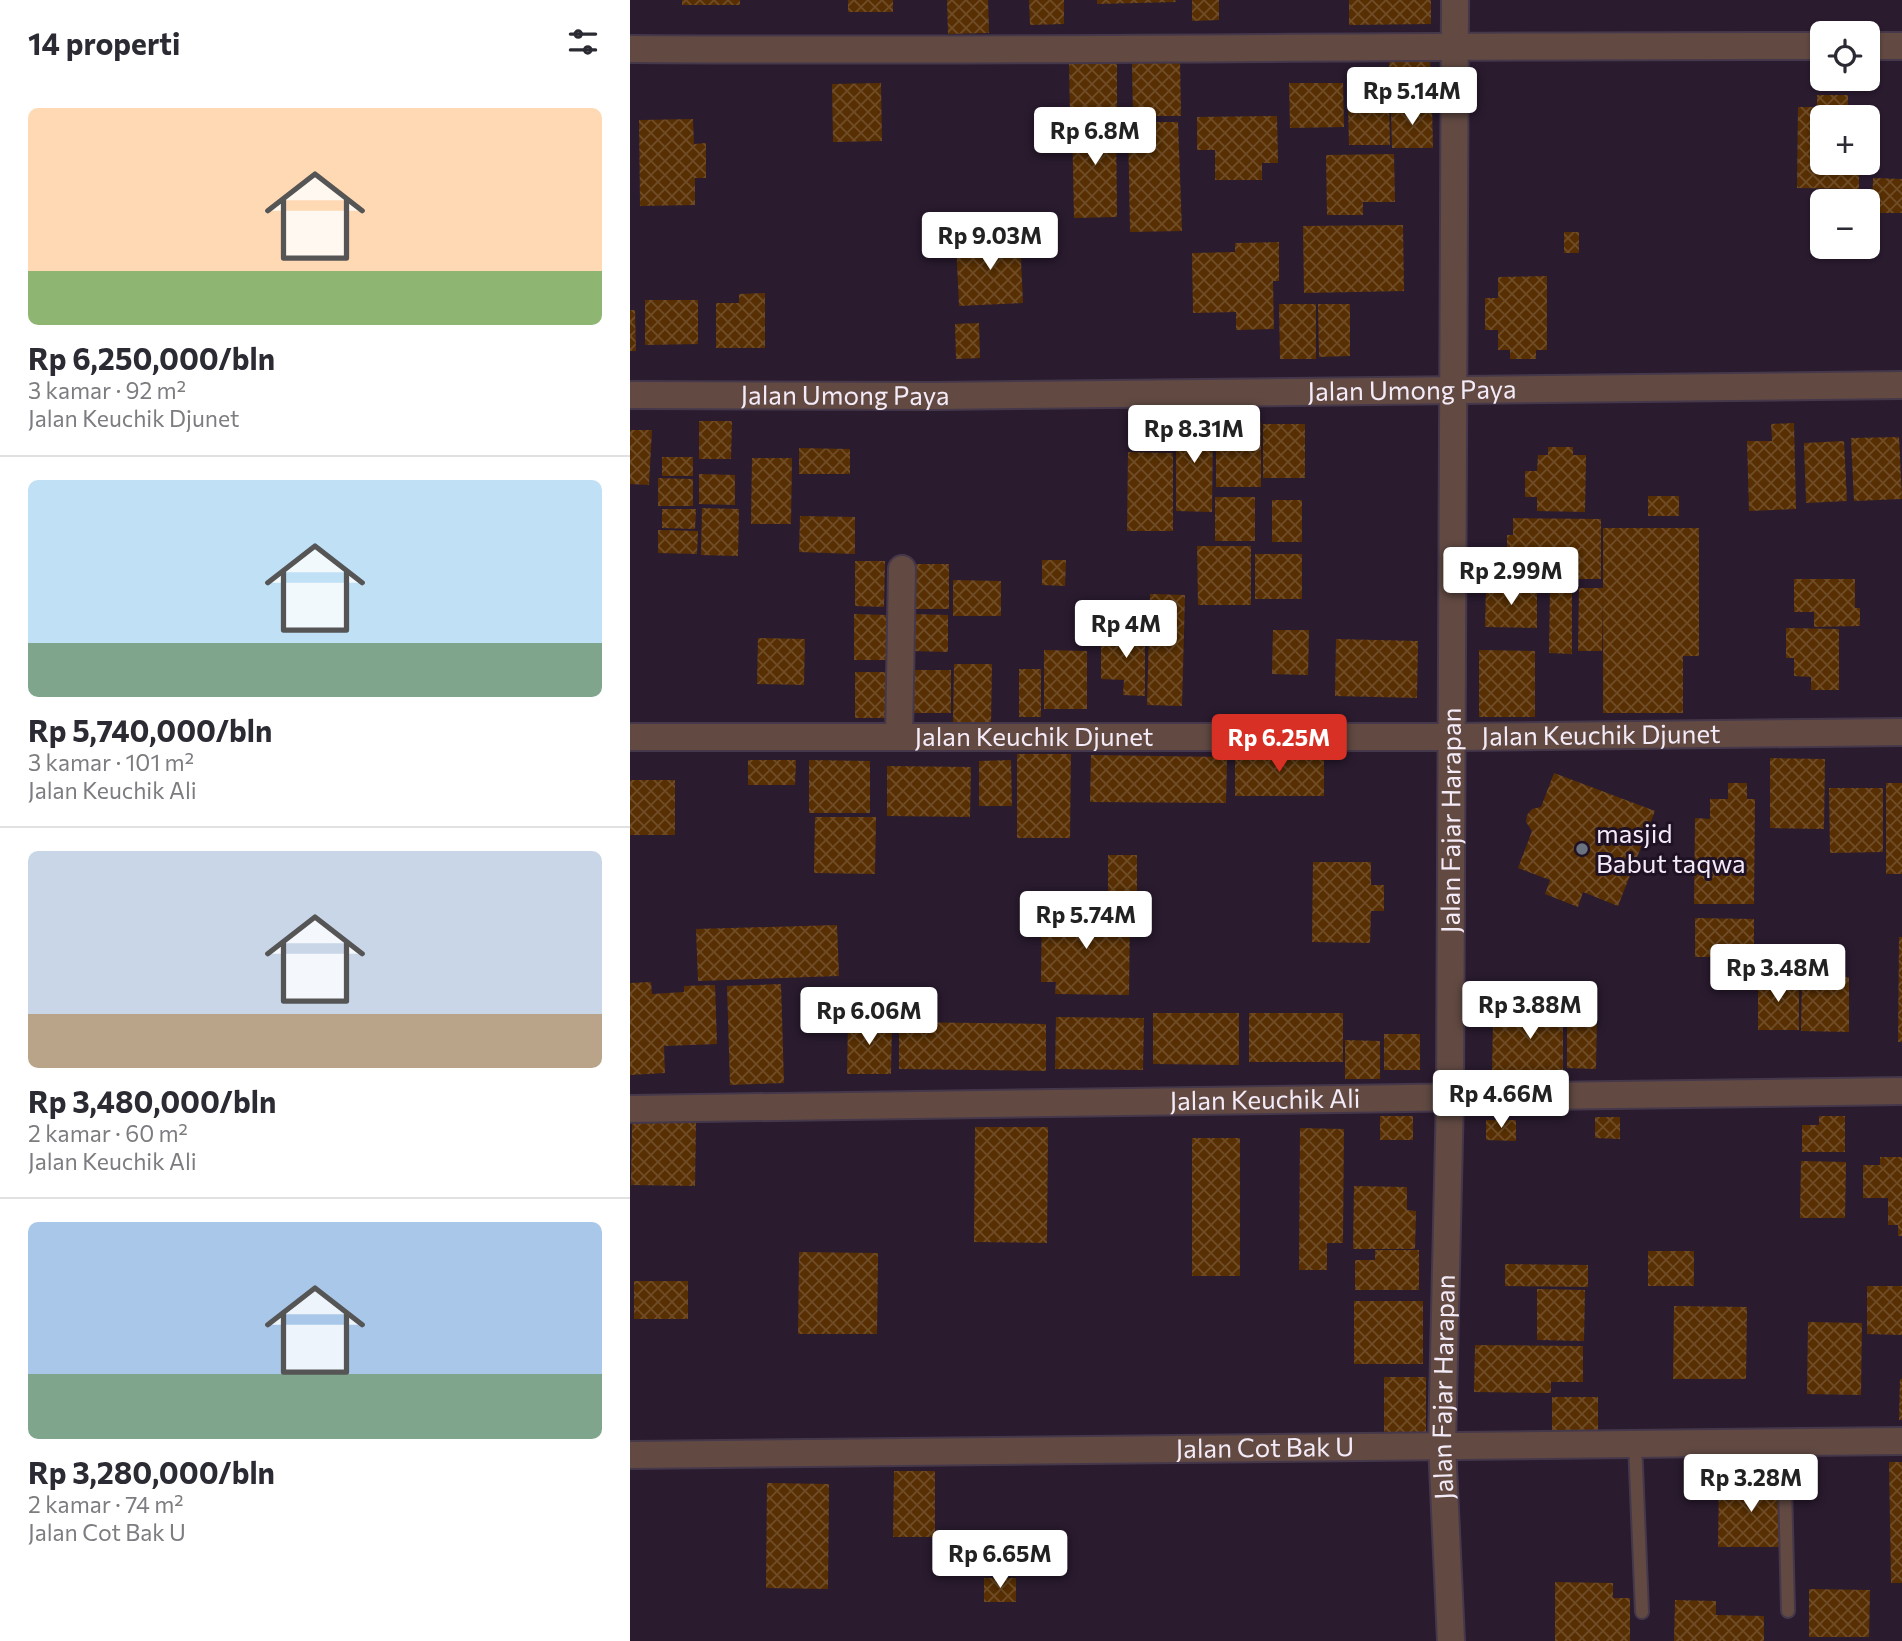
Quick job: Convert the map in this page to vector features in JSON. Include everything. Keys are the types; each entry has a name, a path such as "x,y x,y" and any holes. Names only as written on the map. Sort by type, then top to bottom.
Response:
{"street":[{"name":"Jalan Fajar Harapan","path":"1451,1641 1442,1444 1450,1095 1451,388 1455,0"},
{"path":"630,49 954,51 1456,45 1810,46"},
{"path":"1880,46 1902,46"},
{"name":"Jalan Umong Paya","path":"630,395 936,396 1451,388 1902,385"},
{"path":"899,736 902,569"},
{"name":"Jalan Keuchik Djunet","path":"630,737 1451,737 1902,732"},
{"name":"Jalan Keuchik Ali","path":"630,1109 1450,1095 1902,1091"},
{"name":"Jalan Cot Bak U","path":"630,1455 1902,1441"}],"lane":[{"path":"1635,1443 1642,1612"},
{"path":"1784,1443 1788,1611"}],"building":[{"path":"682,0 740,0 740,5 682,5"},
{"path":"848,0 893,0 893,12 848,12"},
{"path":"947,0 988,0 989,33 948,34"},
{"path":"1029,0 1064,0 1064,24 1030,25"},
{"path":"1097,0 1175,0 1176,2 1097,4"},
{"path":"1192,0 1219,0 1219,20 1192,21"},
{"path":"1349,0 1431,0 1431,24 1349,25"},
{"path":"1389,57 1430,57 1431,92 1390,93"},
{"path":"1180,60 1181,116 1133,116 1132,61"},
{"path":"1117,61 1117,112 1070,113 1069,62"},
{"path":"881,83 882,141 833,142 832,84"},
{"path":"1289,83 1343,83 1344,127 1290,128"},
{"path":"1817,95 1848,95 1848,105 1817,105"},
{"path":"1348,105 1389,105 1390,145 1349,145"},
{"path":"1432,106 1433,148 1392,148 1391,107"},
{"path":"1798,107 1810,107 1810,175 1859,175 1859,189 1797,188"},
{"path":"1277,116 1278,163 1262,163 1262,180 1215,180 1215,150 1197,150 1197,117"},
{"path":"1116,117 1117,217 1074,218 1072,118"},
{"path":"693,119 694,144 706,143 706,178 695,178 695,205 640,206 639,120"},
{"path":"1128,122 1178,122 1182,231 1130,232"},
{"path":"1394,154 1395,202 1363,202 1363,215 1327,215 1326,155"},
{"path":"1873,178 1902,179 1902,213 1880,213 1880,189 1873,189"},
{"path":"1403,225 1404,291 1304,293 1303,226"},
{"path":"1564,232 1579,232 1579,253 1564,253"},
{"path":"1020,239 1023,303 959,306 956,242"},
{"path":"1279,242 1279,281 1273,281 1274,329 1236,330 1236,312 1193,313 1192,253 1235,252 1235,243"},
{"path":"1547,276 1547,350 1536,350 1536,359 1510,359 1510,350 1498,350 1498,330 1485,330 1485,298 1498,298 1498,277"},
{"path":"765,293 765,348 716,348 716,303 739,303 739,294"},
{"path":"645,300 698,300 698,344 645,345"},
{"path":"1279,304 1316,304 1316,359 1280,359"},
{"path":"1318,304 1350,304 1350,356 1319,357"},
{"path":"630,310 635,310 636,351 630,351"},
{"path":"979,323 980,358 956,359 955,324"},
{"path":"1176,418 1213,418 1212,512 1176,511"},
{"path":"699,421 732,421 731,459 699,459"},
{"path":"1216,422 1261,422 1261,487 1216,487"},
{"path":"1794,423 1796,509 1749,511 1747,441 1772,441 1771,424"},
{"path":"1263,424 1305,424 1305,478 1263,478"},
{"path":"630,430 652,430 649,485 630,484"},
{"path":"1899,437 1902,499 1854,501 1851,438"},
{"path":"1844,441 1847,501 1806,503 1804,443"},
{"path":"1548,447 1573,447 1573,455 1586,455 1585,512 1537,511 1537,497 1525,497 1525,471 1537,471 1538,455 1548,455"},
{"path":"799,448 850,449 850,474 799,474"},
{"path":"1128,452 1173,453 1173,531 1127,531"},
{"path":"662,457 693,457 693,476 662,476"},
{"path":"752,458 792,458 791,524 751,524"},
{"path":"699,474 735,475 735,505 699,504"},
{"path":"658,478 693,479 693,506 658,506"},
{"path":"1648,496 1679,496 1679,516 1648,516"},
{"path":"1215,497 1255,497 1255,541 1215,541"},
{"path":"1272,500 1302,500 1302,542 1272,542"},
{"path":"702,508 739,509 738,556 701,555"},
{"path":"662,509 696,509 695,529 662,528"},
{"path":"800,516 855,517 855,554 799,552"},
{"path":"1513,518 1601,519 1601,579 1513,579 1513,559 1507,559 1507,535 1513,535"},
{"path":"1603,528 1699,528 1699,656 1683,656 1683,713 1603,713 1603,595 1602,651 1578,651 1579,588 1603,588"},
{"path":"658,530 698,531 697,554 658,553"},
{"path":"1197,546 1251,546 1251,605 1198,605"},
{"path":"1255,554 1302,554 1302,599 1255,599"},
{"path":"1042,560 1066,560 1065,586 1042,585"},
{"path":"855,561 885,561 884,607 855,606"},
{"path":"915,564 949,564 949,609 915,609"},
{"path":"1794,579 1855,579 1855,608 1860,608 1860,626 1814,627 1814,612 1794,612"},
{"path":"953,580 1001,581 1001,616 953,616"},
{"path":"1486,586 1537,587 1537,628 1485,627"},
{"path":"1550,587 1572,587 1572,654 1549,653"},
{"path":"1150,594 1185,595 1182,706 1147,705"},
{"path":"854,614 886,615 886,660 854,660"},
{"path":"911,614 948,615 948,652 911,651"},
{"path":"1124,624 1145,625 1145,696 1123,695 1124,680 1101,679 1101,642 1124,642"},
{"path":"1786,628 1839,629 1839,690 1811,690 1811,677 1794,676 1794,658 1786,658"},
{"path":"1273,630 1309,630 1308,675 1272,674"},
{"path":"758,638 805,639 804,685 757,684"},
{"path":"1336,639 1418,641 1417,698 1335,696"},
{"path":"1044,650 1087,651 1087,709 1044,709"},
{"path":"1479,650 1535,651 1535,717 1479,717"},
{"path":"954,664 992,664 991,724 953,724"},
{"path":"1019,669 1041,669 1041,717 1019,717"},
{"path":"912,670 951,670 951,713 912,713"},
{"path":"855,672 889,672 889,718 855,718"},
{"path":"1235,752 1324,753 1324,796 1235,796"},
{"path":"1017,754 1071,754 1070,838 1017,838"},
{"path":"1091,755 1227,757 1226,803 1090,802"},
{"path":"1770,758 1825,759 1824,829 1770,828"},
{"path":"748,760 796,760 795,785 748,785"},
{"path":"809,760 870,761 870,813 809,813"},
{"path":"1011,760 1012,806 979,806 979,761"},
{"path":"887,766 971,767 970,817 887,816"},
{"name":"masjid Babut taqwa","path":"1554,773 1655,811 1618,906 1583,892 1578,907 1545,894 1550,880 1518,868 1532,831 1526,822 1527,815 1532,809 1541,807"},
{"path":"630,780 675,780 675,835 630,835"},
{"path":"1728,783 1747,783 1747,799 1755,799 1754,904 1694,904 1695,818 1710,819 1710,799 1728,799"},
{"path":"1886,783 1902,783 1902,874 1886,874"},
{"path":"1829,788 1883,788 1883,852 1830,853"},
{"path":"815,817 876,817 875,874 814,873"},
{"path":"1108,855 1137,855 1137,897 1108,896"},
{"path":"1313,862 1371,862 1371,885 1384,885 1384,911 1371,911 1370,943 1312,942"},
{"path":"1042,908 1130,910 1129,995 1055,994 1056,982 1041,982"},
{"path":"1695,918 1754,919 1754,957 1695,957"},
{"path":"837,925 839,976 698,981 696,929"},
{"path":"1899,937 1902,937 1902,1042 1898,1042"},
{"path":"1712,958 1756,959 1756,983 1712,982"},
{"path":"1802,977 1849,977 1849,1032 1801,1031"},
{"path":"1758,978 1799,979 1799,1030 1758,1030"},
{"path":"651,982 652,994 684,992 684,986 715,985 717,1044 664,1046 665,1073 630,1075 630,983"},
{"path":"781,984 784,1083 730,1085 727,986"},
{"path":"1515,1003 1563,1003 1563,1076 1492,1075 1493,1019 1515,1019"},
{"path":"1153,1013 1239,1013 1239,1065 1153,1064"},
{"path":"1249,1013 1343,1013 1343,1062 1249,1062"},
{"path":"1567,1016 1597,1016 1596,1069 1567,1068"},
{"path":"1056,1017 1144,1018 1143,1070 1055,1069"},
{"path":"848,1020 892,1021 891,1074 847,1074"},
{"path":"899,1022 1046,1024 1046,1071 899,1069"},
{"path":"1384,1034 1420,1034 1420,1070 1384,1070"},
{"path":"1345,1040 1380,1041 1380,1079 1345,1079"},
{"path":"1380,1116 1413,1116 1413,1140 1380,1140"},
{"path":"1819,1116 1845,1116 1845,1152 1802,1152 1802,1125 1819,1125"},
{"path":"1595,1117 1620,1117 1620,1139 1595,1138"},
{"path":"1486,1120 1516,1120 1516,1141 1486,1140"},
{"path":"632,1123 696,1123 695,1186 631,1185"},
{"path":"975,1127 1048,1127 1047,1243 974,1242"},
{"path":"1300,1128 1344,1129 1343,1243 1327,1243 1327,1270 1299,1270"},
{"path":"1192,1138 1240,1138 1240,1276 1192,1276"},
{"path":"1880,1157 1902,1157 1902,1236 1898,1236 1898,1225 1888,1225 1888,1198 1863,1198 1863,1165 1880,1165"},
{"path":"1801,1161 1846,1162 1845,1218 1800,1218"},
{"path":"1354,1186 1407,1187 1407,1210 1416,1211 1415,1249 1353,1249"},
{"path":"1375,1250 1419,1250 1419,1290 1355,1290 1355,1260 1375,1260"},
{"path":"1648,1251 1694,1251 1694,1286 1648,1286"},
{"path":"799,1252 878,1253 877,1334 798,1334"},
{"path":"1505,1264 1588,1265 1588,1287 1505,1286"},
{"path":"634,1281 688,1281 688,1319 634,1319"},
{"path":"1867,1286 1902,1286 1902,1335 1867,1334"},
{"path":"1537,1289 1585,1290 1584,1341 1537,1340"},
{"path":"1354,1301 1423,1301 1423,1364 1354,1364"},
{"path":"1674,1306 1747,1307 1746,1379 1673,1379"},
{"path":"1808,1322 1862,1323 1861,1395 1807,1394"},
{"path":"1475,1345 1583,1346 1583,1382 1551,1382 1551,1393 1474,1392"},
{"path":"1384,1377 1426,1377 1426,1432 1384,1432"},
{"path":"1902,1379 1902,1420 1899,1420"},
{"path":"1552,1397 1598,1397 1598,1431 1552,1430"},
{"path":"1889,1462 1902,1462 1902,1583 1891,1583"},
{"path":"894,1471 935,1471 935,1537 893,1537"},
{"path":"1719,1481 1783,1481 1782,1547 1718,1547"},
{"path":"767,1483 829,1484 828,1589 766,1588"},
{"path":"984,1578 1016,1578 1016,1602 984,1602"},
{"path":"1555,1582 1613,1583 1613,1598 1630,1598 1630,1641 1555,1641"},
{"path":"1809,1589 1870,1590 1869,1637 1809,1637"},
{"path":"1675,1600 1716,1601 1716,1615 1764,1616 1764,1641 1674,1641"}],"place":[{"name":"masjid Babut taqwa","path":"1582,849"}]}
